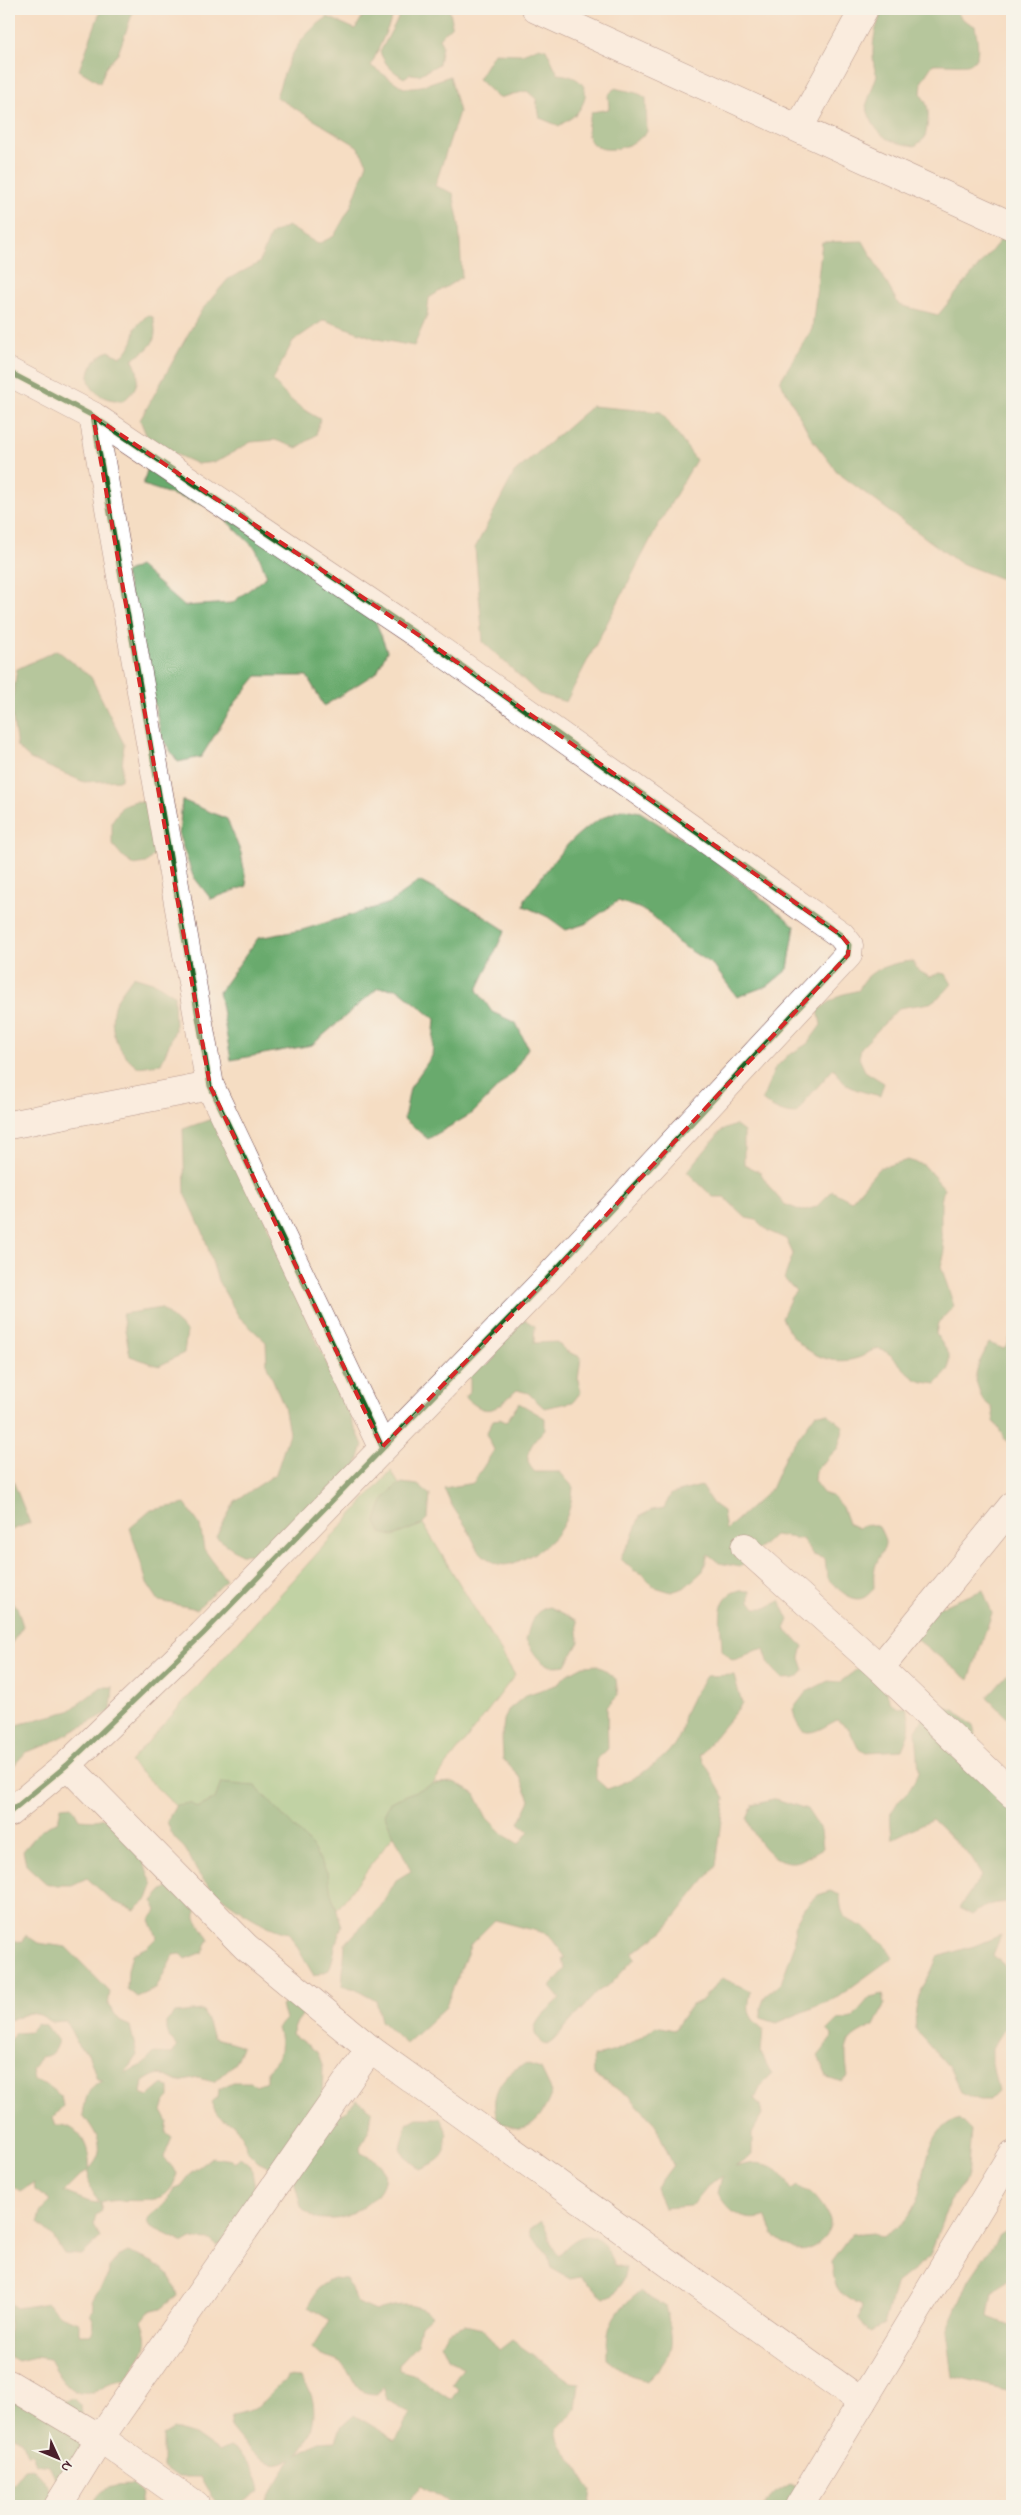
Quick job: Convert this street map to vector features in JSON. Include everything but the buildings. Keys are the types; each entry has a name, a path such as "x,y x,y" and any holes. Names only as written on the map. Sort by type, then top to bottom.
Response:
{"street":[{"path":"536,9 1012,226"},
{"path":"799,128 864,9"},
{"path":"9,372 93,416 420,636 841,935 849,945 848,955 565,1260 202,1634 67,1765 9,1812"},
{"path":"93,416 210,1086 382,1447"},
{"path":"9,1125 210,1086"},
{"path":"880,1668 1012,1506"},
{"path":"745,1547 880,1668 1012,1794"},
{"path":"67,1765 246,1947 370,2050 862,2402"},
{"path":"58,2506 100,2438 370,2050"},
{"path":"799,2506 1012,2154"},
{"path":"9,2384 100,2438 196,2506"}],"highlighted area":[{"path":"93,416 420,636 841,935 849,945 848,955 545,1281 382,1447 210,1086"}],"green space":[{"path":"101,9 134,9 118,54 106,67 100,83 79,70"},
{"path":"367,9 396,9 371,66 404,88 421,86 450,76 459,112 435,186 453,193 459,224 462,277 429,298 427,316 414,346 377,339 324,320 293,341 273,380 294,402 320,419 316,435 297,448 275,440 251,442 216,462 197,464 149,442 140,420 201,311 228,279 259,263 271,234 288,226 318,244 334,236 351,206 367,163 357,146 276,97 294,51 308,33 328,17 355,29"},
{"path":"403,9 449,9 452,20 451,27 439,38 442,45 439,64 419,75 410,74 404,78 389,67 380,52"},
{"path":"887,9 955,9 962,19 975,26 978,52 976,59 972,63 965,64 933,64 922,81 921,95 927,105 928,120 925,138 915,146 896,142 883,135 873,124 866,106 877,75 873,60 876,30 878,21"},
{"path":"539,47 546,49 558,74 575,78 584,87 585,99 582,106 574,116 559,126 540,118 536,99 527,91 498,98 478,79 494,53 522,54"},
{"path":"615,88 635,92 646,98 647,132 636,141 625,146 602,149 594,145 588,137 588,127 592,112 609,109 608,95"},
{"path":"1002,238 1012,240 1012,583 958,562 838,473 812,439 780,381 812,329 822,242 863,241 899,305 938,315"},
{"path":"147,315 153,317 155,332 149,347 132,359 138,376 136,387 123,401 103,397 90,384 89,377 93,365 97,359 109,351 120,357 123,355 131,344 135,328"},
{"path":"592,406 661,412 696,460 655,531 566,702 539,694 483,642 475,548 514,473"},
{"path":"151,455 375,620 387,651 377,672 324,706 307,676 257,676 235,703 201,757 178,762 162,738 125,573 139,566 184,606 232,603 267,576 256,549 213,508 143,485"},
{"path":"57,650 91,677 124,744 121,780 84,782 30,759 17,747 11,707 17,669"},
{"path":"182,800 227,819 241,853 247,886 211,899 193,876 179,836"},
{"path":"136,801 149,803 157,852 146,863 134,865 124,858 112,844 112,821 123,805"},
{"path":"624,809 640,812 718,862 795,926 788,969 769,985 737,997 713,965 677,942 654,917 639,908 618,901 585,924 566,930 548,917 524,906 525,899 567,845 592,824"},
{"path":"419,881 479,913 505,930 477,990 492,1012 516,1023 528,1048 514,1071 473,1113 428,1139 404,1119 410,1088 432,1056 435,1019 398,989 378,988 312,1045 231,1060 219,992 258,938 302,930 390,903"},
{"path":"912,961 919,971 930,977 939,973 946,974 952,984 942,995 930,1003 899,1008 861,1048 859,1058 865,1071 884,1083 880,1096 847,1085 842,1081 834,1068 806,1100 797,1114 778,1110 762,1100 775,1068 787,1056 807,1044 821,1025 818,1010 840,995 859,990 867,977 881,968 896,963"},
{"path":"133,976 156,983 174,995 175,1030 161,1064 138,1067 125,1055 116,1041 112,1024 114,1006"},
{"path":"223,1115 297,1296 363,1445 355,1471 264,1555 240,1554 216,1537 235,1501 276,1474 289,1433 284,1406 267,1366 266,1342 239,1317 218,1281 203,1232 185,1193 183,1129"},
{"path":"735,1125 744,1132 744,1164 760,1172 770,1188 784,1204 802,1211 816,1207 832,1191 851,1201 879,1168 908,1160 924,1165 944,1188 941,1202 941,1233 945,1252 941,1266 954,1306 938,1323 936,1334 949,1354 949,1370 936,1384 916,1379 891,1355 878,1349 861,1357 846,1361 823,1358 802,1346 787,1328 782,1317 791,1297 796,1291 784,1279 793,1254 786,1239 768,1231 756,1220 746,1218 724,1197 713,1197 687,1172 721,1131"},
{"path":"161,1308 187,1332 184,1353 159,1366 130,1356 122,1314"},
{"path":"525,1320 535,1326 534,1343 557,1342 566,1351 581,1357 578,1380 581,1392 573,1402 544,1408 528,1393 517,1390 504,1402 492,1409 480,1408 465,1397 470,1390 470,1357"},
{"path":"1012,1331 1012,1442 1006,1441 994,1421 992,1408 982,1399 975,1378 979,1363 989,1343 1004,1349 1008,1344"},
{"path":"519,1403 545,1418 545,1429 532,1444 528,1455 530,1466 535,1472 560,1472 573,1487 568,1512 559,1532 552,1540 521,1560 512,1564 502,1565 495,1563 485,1556 475,1545 444,1488 473,1483 494,1450 486,1434 493,1420 500,1419 506,1422"},
{"path":"816,1413 828,1414 844,1427 838,1448 815,1471 814,1481 823,1493 832,1496 842,1507 848,1523 858,1528 869,1524 879,1527 885,1540 884,1548 874,1570 874,1588 866,1596 855,1599 839,1590 827,1578 825,1559 813,1555 802,1539 774,1535 740,1567 719,1563 708,1554 703,1571 684,1588 671,1592 652,1586 643,1574 633,1570 621,1559 640,1516 652,1510 664,1508 671,1494 701,1486 713,1504 723,1511 726,1530 771,1489 786,1454"},
{"path":"9,1471 30,1523 9,1531"},
{"path":"391,1471 515,1675 314,1940 130,1762"},
{"path":"402,1483 418,1485 430,1495 428,1518 421,1525 393,1536 381,1533 376,1522 382,1504 391,1490"},
{"path":"185,1504 200,1525 204,1549 226,1580 197,1609 159,1601 147,1583 130,1528 151,1510"},
{"path":"983,1590 992,1613 969,1680 897,1624"},
{"path":"737,1591 750,1591 750,1601 755,1608 766,1608 780,1601 789,1620 785,1629 803,1646 800,1658 804,1670 799,1676 782,1679 769,1664 764,1649 759,1649 741,1658 732,1660 722,1650 720,1616 722,1607 729,1594"},
{"path":"9,1601 17,1607 23,1626 9,1647"},
{"path":"550,1607 577,1620 579,1642 566,1665 551,1666 542,1662 526,1640 533,1619 539,1611"},
{"path":"864,1664 887,1693 891,1703 898,1708 906,1707 910,1724 907,1739 902,1750 867,1752 858,1748 849,1729 837,1720 815,1731 804,1731 799,1727 793,1709 806,1692 828,1681 840,1682"},
{"path":"598,1665 616,1679 618,1696 607,1707 608,1749 596,1760 596,1779 607,1789 639,1775 669,1751 681,1732 684,1715 689,1703 706,1676 734,1675 742,1704 700,1755 725,1798 716,1866 664,1931 632,1953 635,1958 612,1983 597,1992 553,2041 547,2045 535,2034 535,2027 543,2015 560,1999 550,1987 565,1969 563,1958 566,1958 548,1934 495,1920 471,1944 445,2008 406,2044 381,2021 376,2000 356,1989 342,1986 345,1944 381,1906 396,1880 411,1871 384,1814 390,1802 435,1783 454,1782 475,1794 487,1818 504,1835 519,1844 529,1831 519,1823 530,1800 520,1777 503,1759 502,1737 504,1720 508,1710 526,1695 558,1684 566,1675 583,1666"},
{"path":"1012,1669 1012,1722 987,1697"},
{"path":"101,1687 113,1687 111,1711 47,1745 26,1752 9,1771 9,1727 69,1711"},
{"path":"943,1707 955,1710 973,1726 979,1747 1012,1780 1012,1904 1001,1903 991,1905 972,1915 959,1908 982,1875 970,1856 932,1819 892,1839 890,1815 899,1800 910,1789 919,1772 916,1730 928,1711"},
{"path":"221,1783 255,1786 311,1845 328,1874 331,1893 342,1926 329,1970 314,1976 289,1933 279,1931 254,1919 217,1893 200,1876 187,1852 172,1834 167,1821 176,1805 190,1803 197,1808 215,1799"},
{"path":"776,1799 807,1809 821,1831 823,1848 794,1862 778,1859 764,1848 754,1834 747,1819 753,1805"},
{"path":"72,1806 79,1819 95,1820 115,1816 144,1863 153,1886 148,1899 135,1910 112,1901 87,1878 72,1885 48,1885 26,1865 23,1851 41,1830 58,1821 61,1807"},
{"path":"174,1884 196,1903 196,1918 209,1940 203,1952 185,1959 180,1954 173,1955 156,1989 137,1997 127,1989 128,1970 132,1954 147,1947 157,1937 150,1920 157,1911 153,1901 163,1890"},
{"path":"830,1891 840,1895 843,1914 884,1943 893,1957 838,1997 777,2023 761,2018 761,2007 765,1996 781,1983 795,1944 794,1926 804,1908 818,1895"},
{"path":"26,1935 38,1943 66,1947 110,1992 108,2005 121,2022 130,2026 137,2055 125,2073 144,2064 154,2053 172,2054 177,2047 167,2034 167,2021 175,2013 203,2010 213,2037 242,2047 235,2063 214,2082 198,2078 179,2082 165,2075 158,2074 143,2082 141,2093 149,2096 163,2084 169,2088 169,2097 165,2101 162,2111 168,2122 166,2133 172,2138 164,2157 177,2173 173,2186 166,2194 157,2199 100,2203 102,2211 96,2215 94,2224 100,2238 82,2255 64,2254 52,2235 38,2223 41,2212 50,2201 35,2190 34,2183 21,2191 9,2183 9,2040 16,2033 30,2032 37,2023 46,2025 58,2041 52,2053 40,2057 32,2070 34,2080 45,2084 61,2096 63,2106 53,2117 56,2125 64,2125 78,2133 86,2146 89,2169 95,2162 99,2148 96,2135 83,2115 88,2094 94,2086 103,2080 97,2079 88,2053 79,2047 66,2021 52,2022 40,2015 29,2013 11,2020 9,2018 9,1940 23,1942","holes":["89,2170 88,2175 91,2188 99,2203 90,2202 64,2192 82,2174"]},
{"path":"1001,1935 993,1955 1012,1972 1012,2029 1005,2028 992,2049 992,2063 998,2092 990,2100 979,2100 961,2092 949,2067 916,2030 916,2007 921,1991 937,1957 974,1946"},
{"path":"722,1978 751,1991 749,2008 751,2016 763,2029 761,2053 772,2075 761,2086 755,2099 760,2105 762,2115 752,2133 752,2155 735,2167 753,2163 768,2165 781,2173 791,2189 797,2185 801,2189 810,2192 821,2203 829,2217 829,2229 821,2241 809,2249 796,2250 779,2240 766,2217 750,2219 732,2211 718,2193 722,2176 708,2186 691,2206 664,2208 656,2188 673,2165 655,2124 629,2096 594,2075 593,2056 627,2046 656,2026 674,2030 692,2004 701,2001"},
{"path":"883,1994 885,2003 874,2026 856,2035 848,2044 846,2057 848,2077 842,2082 827,2077 818,2056 831,2040 832,2035 827,2030 837,2020 852,2018 870,1997"},
{"path":"294,1996 307,2009 297,2022 292,2034 317,2052 323,2066 322,2099 280,2164 270,2168 258,2162 246,2150 245,2143 233,2123 219,2116 211,2102 218,2097 219,2089 233,2082 252,2082 256,2086 267,2081 267,2070 276,2061 280,2051 277,2028 285,2019 281,2006"},
{"path":"525,2064 541,2069 552,2092 540,2116 530,2125 524,2128 517,2128 498,2121 495,2112 496,2095 503,2080"},
{"path":"357,2100 372,2111 370,2127 360,2148 361,2153 382,2166 383,2185 372,2200 348,2215 334,2219 314,2218 301,2206 294,2181 331,2118 343,2113"},
{"path":"417,2118 440,2118 448,2134 445,2151 440,2159 420,2169 410,2161 401,2149 406,2124"},
{"path":"959,2118 971,2130 967,2178 949,2202 929,2258 895,2285 884,2325 870,2332 859,2319 862,2306 847,2298 838,2290 832,2261 852,2234 872,2232 882,2237 907,2218 916,2203 931,2146 937,2134 946,2125"},
{"path":"212,2157 232,2160 234,2163 240,2157 251,2165 256,2195 220,2244 216,2246 210,2240 191,2239 184,2243 151,2227 148,2222 150,2216 167,2202 174,2188 181,2186 193,2171"},
{"path":"541,2221 553,2248 559,2255 576,2240 584,2236 591,2236 603,2245 614,2265 626,2268 621,2285 613,2296 604,2297 580,2277 570,2279 551,2268 547,2253 534,2239 530,2229"},
{"path":"1012,2228 1012,2276 992,2293 988,2317 1012,2326 1012,2391 953,2377 947,2331 969,2280 999,2236"},
{"path":"128,2252 146,2259 166,2272 177,2296 161,2309 149,2312 142,2321 146,2346 140,2359 125,2380 110,2383 92,2392 78,2392 66,2384 56,2372 49,2359 35,2357 18,2361 9,2356 9,2302 16,2308 48,2303 60,2315 79,2322 79,2334 90,2334 94,2326 90,2314 94,2309 92,2300 108,2276 109,2267 118,2257"},
{"path":"333,2278 345,2279 352,2288 357,2303 375,2311 405,2305 418,2307 432,2315 421,2325 417,2345 399,2364 399,2370 413,2374 451,2400 458,2389 452,2384 463,2368 448,2358 441,2343 447,2332 465,2325 483,2329 499,2350 512,2340 571,2382 579,2383 576,2409 557,2429 557,2435 564,2451 579,2470 591,2490 589,2506 454,2506 421,2485 406,2506 268,2506 265,2502 292,2458 282,2463 265,2461 249,2449 230,2427 232,2415 258,2406 287,2377 301,2378 312,2396 314,2406 314,2416 309,2437 298,2454 319,2442 336,2441 341,2427 354,2415 396,2440 410,2413 386,2399 382,2387 377,2394 362,2391 354,2383 346,2368 336,2361 322,2356 312,2348 330,2320 308,2307 319,2287"},
{"path":"640,2292 665,2306 671,2339 668,2355 647,2381 630,2376 607,2358 608,2336 613,2320 623,2306"},
{"path":"9,2393 67,2401 74,2398 81,2405 84,2436 70,2482 56,2478 49,2466 36,2464 32,2454 27,2454 21,2440 9,2434"},
{"path":"173,2429 195,2435 219,2452 230,2447 236,2451 250,2465 260,2490 240,2504 225,2506 219,2504 213,2498 200,2477 178,2477 163,2466 163,2435"},
{"path":"32,2468 50,2491 54,2501 50,2506 15,2506 12,2503 10,2487 24,2469"},
{"path":"790,2484 800,2489 806,2506 763,2506 775,2493"},
{"path":"133,2485 142,2494 140,2506 92,2506 104,2490"}],"cycle path":[{"path":"9,372 93,416 420,636 841,935 849,945 848,955 545,1281 203,1634 67,1765 9,1813"},
{"path":"93,416 210,1086 382,1447"}]}
